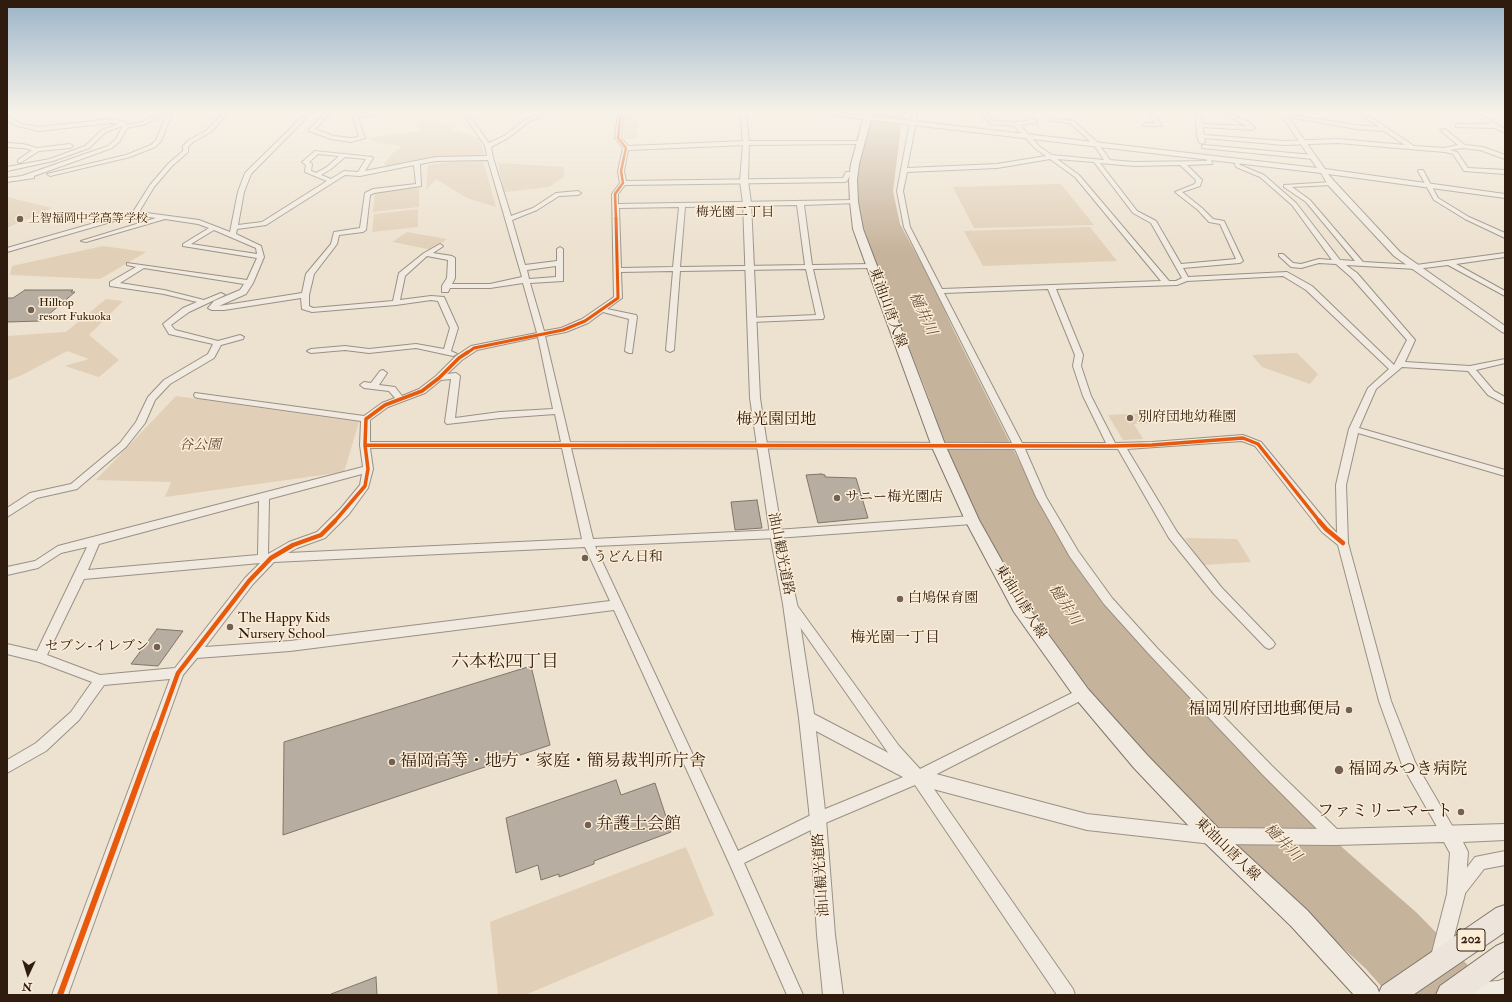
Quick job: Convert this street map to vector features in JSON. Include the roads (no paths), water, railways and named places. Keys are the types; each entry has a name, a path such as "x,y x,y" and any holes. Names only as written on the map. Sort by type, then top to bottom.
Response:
{"highway":[{"name":"202","path":"1392,995 1505,917"},
{"name":"202","path":"1449,995 1505,955"}],"main road":[{"name":"東油山唐人線","path":"857,159 854,173 854,202 858,229 941,447 972,520 1020,608 1082,694 1141,762 1299,918 1369,995"}],"street":[{"path":"20,161 23,159"},
{"path":"7,169 54,159"},
{"path":"25,177 77,159"},
{"path":"7,180 59,173 115,159"},
{"path":"135,213 152,186 177,159"},
{"path":"233,235 241,192 248,173 262,159"},
{"path":"309,159 305,162 309,164 308,172 332,181"},
{"path":"316,175 329,168 340,159"},
{"path":"360,174 370,159"},
{"path":"234,227 264,224 344,174 360,174 417,162 449,159"},
{"path":"490,159 509,219 541,334 565,446 588,542 735,860 795,995"},
{"path":"198,395 366,419 385,405 422,391 439,378 459,358 474,348 564,330 585,321 603,310 618,298 615,194 623,183 621,170 624,159"},
{"name":"油山観光道路","path":"745,159 744,181 747,203 751,320 756,398 776,534 790,604 807,718 818,819 826,935 834,995"},
{"path":"904,159 900,191 907,227 1041,497 1074,554 1108,601 1153,651 1334,837"},
{"path":"903,170 997,166 1047,159"},
{"path":"1053,159 1077,176 1167,283"},
{"path":"1063,159 1134,164 1210,163 1208,159"},
{"path":"1217,159 1322,171 1505,196"},
{"path":"1314,159 1331,183 1397,254 1505,330"},
{"path":"1459,159 1466,170 1505,172"},
{"path":"1096,161 1135,212 1154,222 1186,279"},
{"path":"1236,161 1238,166 1262,176 1294,204 1338,263 1354,275 1411,340 1397,366 1372,388 1354,429 1341,485 1343,543 1385,701 1409,765 1459,852 1456,894 1438,964"},
{"path":"7,162 38,162"},
{"path":"417,162 419,185 373,191 368,194 363,230 336,233 334,244 310,274 305,295 305,307 312,310 396,303 431,298 441,299"},
{"path":"1180,266 1240,261 1222,222 1211,221 1200,209 1178,192 1198,185 1199,180 1181,163"},
{"path":"1421,171 1436,200 1467,218 1505,236"},
{"path":"623,183 844,180 848,174 854,173"},
{"path":"1331,183 1286,186 1308,201 1361,264"},
{"path":"509,219 535,209 558,194 578,193"},
{"path":"751,320 820,317 809,267 800,202"},
{"path":"616,206 854,202"},
{"path":"670,350 682,205"},
{"path":"7,250 135,213 199,222 215,227 259,247 261,257 249,283 243,292 216,303 212,308 224,308 305,295"},
{"path":"84,241 165,217"},
{"path":"215,227 185,246 261,257"},
{"path":"396,303 402,275 426,254 440,246"},
{"path":"446,286 490,286 525,280 560,279 560,249"},
{"path":"426,254 452,258 451,278 441,299 454,328 447,352"},
{"path":"1281,255 1291,265 1301,266 1319,261 1416,267 1505,255"},
{"path":"522,268 560,263"},
{"path":"1450,263 1505,294"},
{"path":"129,264 249,283"},
{"path":"143,266 113,284 164,292 205,302"},
{"path":"618,270 872,266"},
{"path":"940,291 1177,283 1186,279 1284,274 1309,288 1397,366 1470,369 1505,361"},
{"path":"240,337 218,343 172,332 167,324 186,310 249,283"},
{"path":"1051,287 1079,354 1077,366 1087,396 1116,446 1173,535 1218,591 1269,644"},
{"path":"603,310 623,316 633,317 629,351"},
{"path":"9,510 34,495 74,488 123,445 140,423 151,399 167,382 211,356 218,343"},
{"path":"311,351 345,348 369,351 416,346 447,352 459,358"},
{"path":"1470,369 1491,393 1505,401"},
{"path":"374,386 383,373"},
{"path":"439,378 456,376 450,422 500,415 558,412"},
{"path":"364,385 392,388 400,399"},
{"path":"60,995 178,673 267,558 293,545 321,535 365,486 368,469 365,445 366,419"},
{"path":"1354,429 1505,473"},
{"path":"365,445 1016,447 1116,446 1243,438 1258,444 1326,529 1343,543"},
{"path":"7,571 38,564 58,550 368,469"},
{"path":"264,496 267,558"},
{"path":"80,575 267,558 776,534 972,520"},
{"path":"40,657 95,541"},
{"path":"790,604 894,750 918,778 1067,995"},
{"path":"192,653 290,646 616,605"},
{"path":"7,649 40,657 100,680 178,673"},
{"path":"7,767 41,746 75,716 100,680"},
{"path":"735,860 818,819 918,778 1082,694"},
{"path":"807,718 918,778 1087,822 1215,836 1334,837 1505,832"},
{"path":"1456,894 1480,862 1505,858"},
{"path":"1449,995 1503,988"}],"water":[{"name":"樋井川","path":"861,159 897,159 893,191 900,224 934,287 953,329 1051,525 1091,585 1161,668 1252,762 1344,849 1417,913 1497,995 1389,995 1366,969 1199,816 1084,687 1021,598 975,513 951,461 925,388 870,251 859,217 857,177"}],"place":[{"name":"上智福岡中学高等学校","path":"20,219"},
{"name":"Hilltop resort Fukuoka","path":"31,310"},
{"name":"別府団地幼稚園","path":"1130,418"},
{"name":"サニー梅光園店","path":"837,498"},
{"name":"うどん日和","path":"585,558"},
{"name":"白鳩保育園","path":"900,599"},
{"name":"The Happy Kids Nursery School","path":"230,627"},
{"name":"セブン-イレブン","path":"157,647"},
{"name":"福岡別府団地郵便局","path":"1349,710"},
{"name":"福岡高等・地方・家庭・簡易裁判所庁舎","path":"392,762"},
{"name":"福岡みつき病院","path":"1339,770"},
{"name":"ファミリーマート","path":"1461,812"},
{"name":"弁護士会館","path":"588,825"}],"district":[{"name":"梅光園二丁目","path":"735,213"},
{"name":"梅光園団地","path":"776,421"},
{"name":"梅光園一丁目","path":"895,639"},
{"name":"六本松四丁目","path":"505,663"}],"park label":[{"name":"谷公園","path":"200,446"}]}
